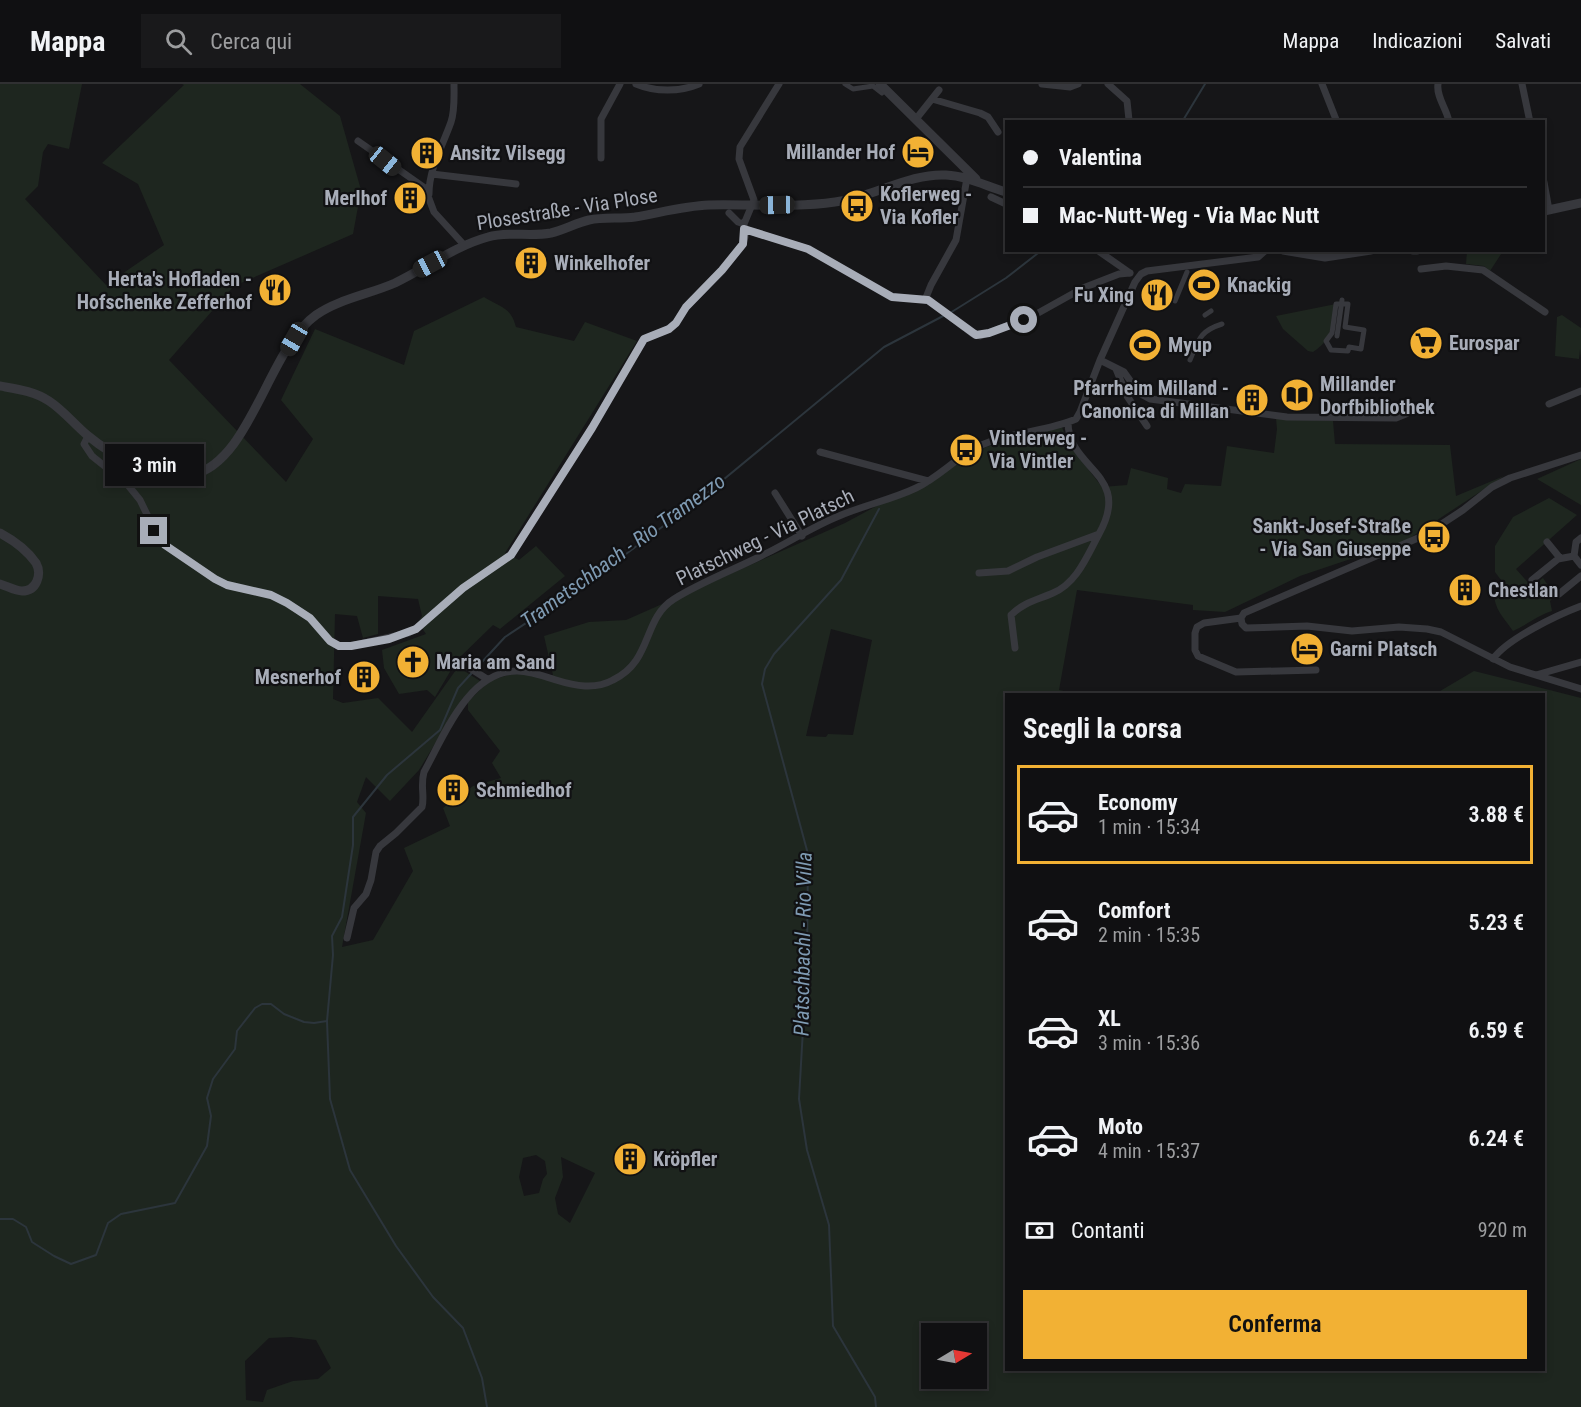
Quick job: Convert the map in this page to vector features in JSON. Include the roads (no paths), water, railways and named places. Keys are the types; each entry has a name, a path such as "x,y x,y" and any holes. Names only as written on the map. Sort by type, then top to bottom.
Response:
{"street":[{"path":"454,84 452,119 432,174 429,196 434,212 465,246"},
{"path":"601,158 601,118 620,84"},
{"path":"636,84 642,87 669,90 690,88 699,84"},
{"path":"88,436 85,440 86,447 92,456 127,484 140,500 154,531 165,545 215,579 227,585 271,595 287,603 310,618 330,641 339,646 389,639 416,629 463,588 511,555 592,428 644,339 669,329 676,323 686,307 722,270 743,244 744,226 754,195 739,159 740,147 779,84"},
{"path":"845,84 853,89 873,86 881,89 916,119 980,183"},
{"path":"1042,84 1070,87 1077,84"},
{"path":"1108,84 1128,101 1129,120"},
{"path":"1322,84 1336,120"},
{"path":"1438,84 1437,89 1449,120"},
{"path":"1522,84 1530,120"},
{"path":"916,119 939,90"},
{"path":"932,99 981,113 988,117 998,132"},
{"path":"358,141 419,183 429,196"},
{"path":"944,175 954,157"},
{"path":"432,174 516,184"},
{"name":"Plosestraße - Via Plose","path":"0,386 22,389 41,396 57,407 102,447 125,459 161,474 183,476 205,471 230,451 294,339 309,321 328,309 395,283 486,237 548,233 590,220 633,217 706,206 834,203 874,194 918,178 944,175 967,178 1005,192"},
{"path":"925,300 956,240 967,178"},
{"path":"991,197 1005,204"},
{"path":"1546,211 1581,203"},
{"path":"729,213 744,226 808,249 892,297 932,302 973,334 984,335 1031,317 1075,291 1119,274 1130,273"},
{"path":"1100,252 1138,277"},
{"path":"1015,648 1011,615 1036,598 1053,593 1074,579 1107,516 1109,497 1100,478 1071,443 1068,422 1079,415 1100,360 1138,277 1159,269 1258,257 1264,252"},
{"path":"1295,252 1325,257 1358,252"},
{"path":"1421,269 1446,266 1483,270 1545,312"},
{"path":"1175,301 1186,273"},
{"path":"1342,302 1348,304 1345,327 1364,330 1361,349 1349,347 1348,351 1331,350 1326,341 1332,333 1336,304 1342,302"},
{"path":"1337,336 1342,302"},
{"path":"1205,315 1211,311"},
{"path":"1190,360 1200,337 1209,328 1222,324"},
{"path":"1100,360 1124,372 1139,393 1156,400 1287,417 1385,418 1402,417 1406,414"},
{"path":"1116,369 1126,396 1147,426"},
{"path":"1549,404 1581,391"},
{"name":"Platschweg - Via Platsch","path":"485,678 502,672 517,671 530,672 572,685 592,687 612,681 636,664 658,614 671,601 802,536 841,514 917,488 981,445 1068,422"},
{"name":"Platschweg - Via Platsch","path":"820,452 928,481"},
{"path":"1581,455 1510,478 1492,487 1463,510 1425,535 1244,613 1241,618 1246,628 1307,626 1352,631 1399,627 1427,629 1441,632 1493,659 1581,689"},
{"path":"775,493 802,536"},
{"path":"0,533 21,547 37,566 39,574 32,588 24,591 0,584"},
{"path":"979,573 1008,571 1037,557 1099,534"},
{"path":"1581,538 1576,542 1574,556 1581,565"},
{"path":"1547,542 1560,558"},
{"path":"1532,580 1560,558 1574,556"},
{"path":"1558,594 1581,576"},
{"path":"1493,659 1498,651 1521,636 1581,606"},
{"path":"1241,618 1204,623 1197,627 1195,650 1198,656 1236,672 1316,670"},
{"path":"347,938 354,908 366,894 371,880 376,852 422,807 421,783 424,772 464,702 485,678 461,662"},
{"path":"1536,675 1581,662"}],"waterway":[{"name":"Trametschbach - Rio Tramezzo","path":"1183,120 1205,84"},
{"name":"Trametschbach - Rio Tramezzo","path":"950,313 1006,278 1039,252"},
{"name":"Trametschbach - Rio Tramezzo","path":"487,1407 482,1378 463,1328 433,1297 396,1246 350,1170 330,1099 327,1021 333,955 332,936 342,917 353,845 353,817 387,775 440,730 458,688 505,637 594,578 706,494 884,347 945,315"},
{"name":"Platschbachl - Rio Villa","path":"876,1407 875,1397 833,1326 829,1225 807,1150 799,1099 807,959 808,854 762,684 765,669 774,654 841,580 879,509"},
{"path":"0,1219 13,1219 26,1227 32,1242 71,1264 96,1255 108,1223 121,1214 175,1203 207,1146 211,1116 207,1098 213,1079 235,1049 237,1031 255,1008 262,1004 271,1004 284,1014 304,1022 327,1021"}],"place":[{"name":"Millander Hof","path":"918,152"},
{"name":"Ansitz Vilsegg","path":"427,153"},
{"name":"Merlhof","path":"410,198"},
{"name":"Koflerweg - Via Kofler","path":"857,206"},
{"name":"Winkelhofer","path":"531,263"},
{"name":"Knackig","path":"1204,285"},
{"name":"Herta's Hofladen - Hofschenke Zefferhof","path":"275,290"},
{"name":"Fu Xing","path":"1157,295"},
{"name":"Eurospar","path":"1426,343"},
{"name":"Myup","path":"1145,345"},
{"name":"Millander Dorfbibliothek","path":"1297,395"},
{"name":"Pfarrheim Milland - Canonica di Millan","path":"1252,400"},
{"name":"Vintlerweg - Via Vintler","path":"966,450"},
{"name":"Sankt-Josef-Straße - Via San Giuseppe","path":"1434,537"},
{"name":"Chestlan","path":"1465,590"},
{"name":"Garni Platsch","path":"1307,649"},
{"name":"Maria am Sand","path":"413,662"},
{"name":"Mesnerhof","path":"364,677"},
{"name":"Schmiedhof","path":"453,790"},
{"name":"Kröpfler","path":"630,1159"}]}
